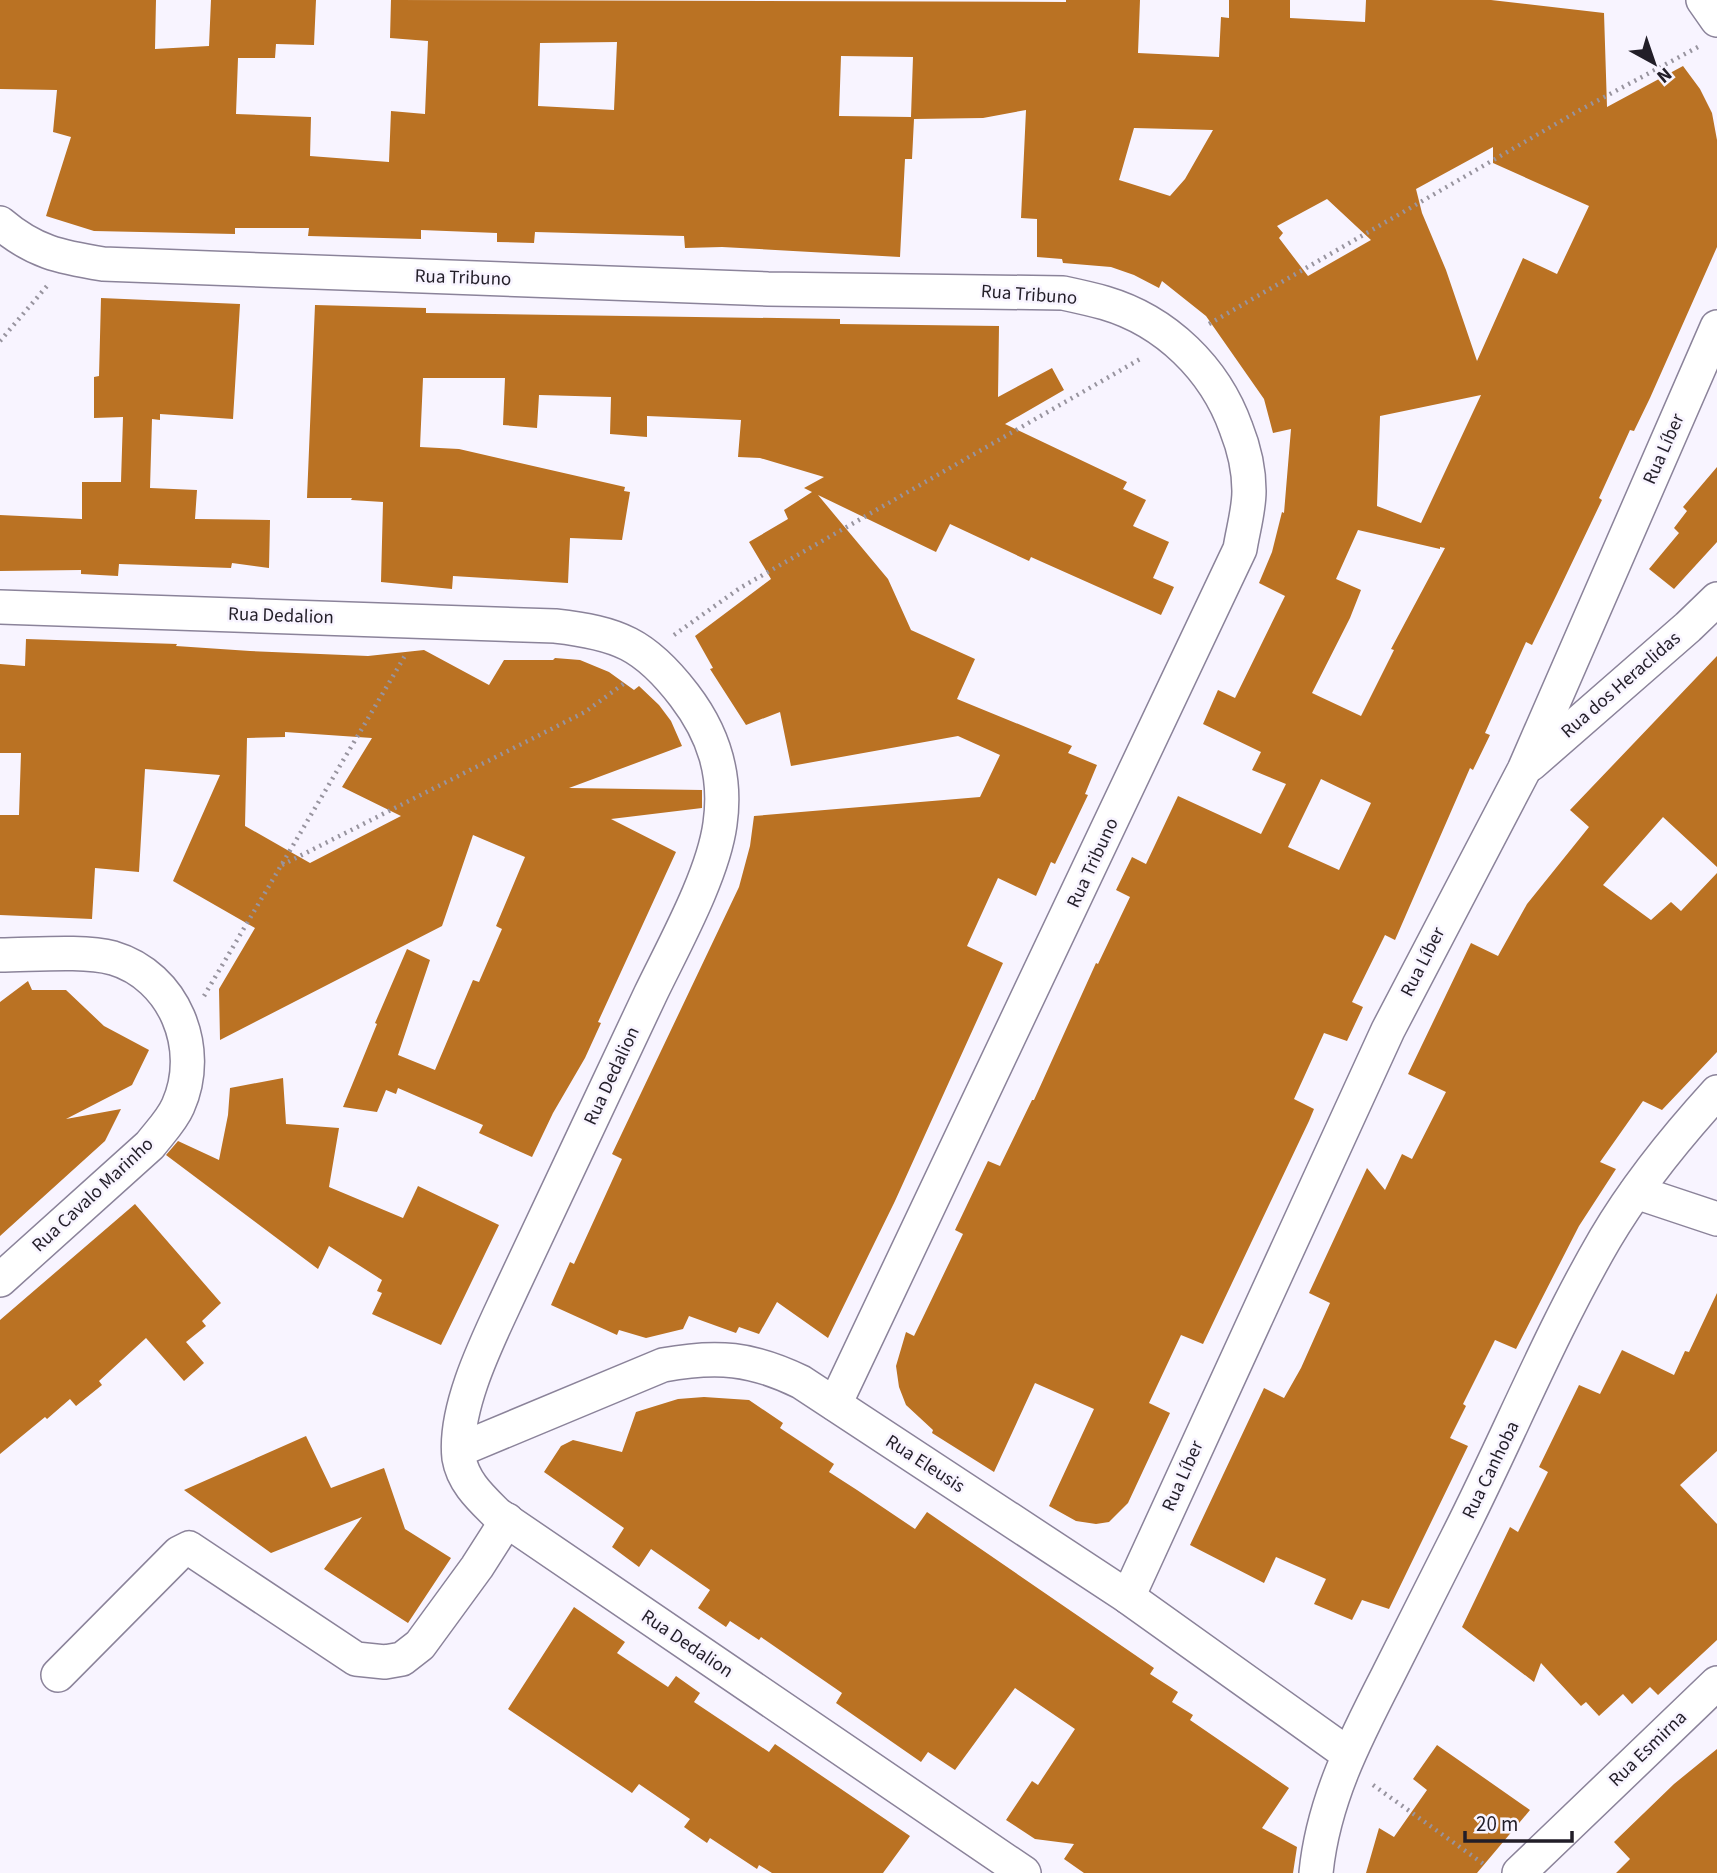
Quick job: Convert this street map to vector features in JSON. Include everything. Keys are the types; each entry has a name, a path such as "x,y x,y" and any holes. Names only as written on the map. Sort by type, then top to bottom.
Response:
{"street":[{"path":"1703,0 1717,20"},
{"name":"Rua Tribuno","path":"0,223 19,239 56,256 103,264 768,289 1063,293 1107,303 1174,339 1199,363 1220,390 1246,454 1249,491 1240,549 835,1405"},
{"name":"Rua Líber","path":"1128,1597 1388,1030 1524,770 1717,327"},
{"name":"Rua dos Heraclidas","path":"1524,770 1688,627 1717,598"},
{"name":"Rua Dedalion","path":"0,607 587,629 613,636 638,648 656,661 691,704 712,740 719,767 722,801 718,835 712,856 670,954 488,1340 463,1408 458,1438 460,1461 466,1479 477,1495 507,1520 1024,1873"},
{"name":"Rua Cavalo Marinho","path":"0,954 84,955 123,962 150,978 163,991 184,1030 188,1044 188,1063 179,1105 168,1123 126,1168 0,1280"},
{"name":"Rua Canhoba","path":"1316,1873 1325,1817 1345,1759 1487,1479 1573,1300 1606,1238 1636,1192 1694,1116 1717,1092"},
{"path":"1636,1192 1717,1219"},
{"name":"Rua Eleusis","path":"459,1450 663,1365 698,1359 738,1360 772,1368 801,1382 1128,1597 1345,1759"},
{"path":"58,1675 179,1553 189,1548 356,1659 385,1662 402,1659 420,1645 477,1567 507,1520"},
{"name":"Rua Esmirna","path":"1519,1873 1717,1683"}],"path":[{"path":"0,341 54,279 56,256"},
{"path":"184,1030 425,621"},
{"path":"282,865 585,712 656,661"},
{"path":"1345,1759 1495,1872"}],"building":[{"path":"0,0 156,0 155,49 209,46 211,0 316,0 314,45 276,44 275,58 238,58 236,114 311,117 310,156 389,162 391,111 425,114 428,41 390,38 391,0 1140,0 1138,53 1219,57 1221,17 1229,18 1229,0 1290,0 1290,18 1365,22 1366,0 1491,0 1604,13 1607,107 1683,66 1700,89 1712,113 1717,140 1717,247 1650,398 1634,431 1630,430 1599,498 1602,500 1557,594 1532,645 1526,642 1485,733 1490,735 1473,770 1470,768 1395,940 1385,935 1352,1002 1363,1007 1347,1041 1324,1033 1294,1099 1314,1109 1309,1121 1203,1344 1181,1335 1149,1403 1170,1413 1128,1503 1109,1522 1096,1524 1076,1521 1049,1506 1094,1409 1035,1383 994,1472 932,1433 933,1430 906,1405 899,1387 896,1366 906,1332 914,1336 963,1234 955,1230 988,1161 1000,1166 1130,897 1116,890 1132,857 1146,864 1178,796 1261,834 1286,784 1252,770 1261,752 1203,724 1218,690 1235,698 1285,596 1259,583 1272,552 1282,512 1284,513 1291,429 1273,433 1264,399 1206,316 1162,281 1159,288 1111,267 1063,263 1062,259 1037,257 1037,219 1021,218 1026,110 983,118 914,119 912,159 905,159 900,257 722,247 685,248 684,236 535,232 534,243 497,242 497,233 421,230 421,239 308,236 309,228 235,228 235,234 94,231 46,216 71,137 53,132 57,90 0,89","holes":["617,42 614,110 538,106 540,43","841,56 913,57 911,117 839,116","1134,128 1213,130 1185,179 1170,196 1119,180","1493,147 1493,163 1589,206 1557,274 1523,258 1477,361 1446,270 1422,213 1416,189","1327,199 1371,240 1308,276 1279,238 1283,233 1277,226","1481,395 1421,523 1377,506 1380,416","1358,530 1445,548 1391,649 1394,650 1361,716 1312,693 1361,590 1336,579","1321,779 1371,803 1339,870 1288,847"]},
{"path":"101,298 240,304 233,419 160,414 160,420 152,419 150,488 197,490 195,519 270,520 269,568 232,563 231,568 119,564 118,576 81,574 81,570 0,571 0,515 82,519 82,482 121,482 123,417 94,418 94,377 99,376"},
{"path":"315,305 426,308 426,313 840,319 840,324 999,326 998,397 1052,368 1064,390 1005,424 1127,482 1123,489 1146,500 1133,526 1169,542 1153,578 1174,587 1161,615 1031,557 1029,561 950,524 936,552 818,495 888,579 911,630 975,659 957,699 1072,746 1068,753 1097,765 1085,794 1088,795 1055,864 1051,862 1036,896 998,878 967,946 1003,963 895,1201 828,1338 777,1302 759,1334 739,1327 736,1333 689,1316 683,1329 646,1338 619,1330 617,1335 551,1305 570,1262 574,1264 622,1159 612,1154 739,887 750,846 754,816 980,797 1000,755 958,736 791,766 780,712 746,725 710,669 713,668 695,636 771,579 749,542 788,519 784,510 812,492 804,488 824,477 760,458 738,457 741,420 647,416 647,437 610,434 611,397 539,395 537,428 503,425 505,378 423,378 420,447 459,449 625,487 624,491 630,492 622,540 570,538 568,583 453,576 452,589 381,582 383,502 351,500 352,498 307,498"},
{"path":"1717,467 1717,542 1674,589 1649,569 1679,533 1674,528 1687,511 1683,507"},
{"path":"26,639 177,644 176,646 250,651 368,656 424,650 489,685 504,660 555,658 580,660 609,672 634,690 639,686 659,705 671,721 682,746 569,788 702,790 702,808 611,819 676,852 598,1022 601,1023 585,1058 553,1113 532,1157 479,1133 483,1125 398,1088 396,1094 386,1090 377,1112 343,1107 407,949 430,960 398,1055 435,1070 473,980 479,982 502,929 496,926 525,857 473,835 442,926 220,1040 219,989 255,928 173,881 220,775 145,769 139,872 95,868 92,919 0,915 0,815 19,815 21,753 0,753 0,664 25,666","holes":["285,732 372,738 342,787 401,816 310,863 245,826 247,738 285,737"]},
{"path":"1717,656 1717,867 1663,817 1603,885 1651,920 1671,902 1681,911 1717,873 1717,1052 1662,1110 1643,1101 1600,1162 1616,1169 1579,1226 1516,1349 1495,1340 1463,1404 1466,1406 1450,1438 1468,1446 1389,1609 1362,1600 1352,1620 1314,1604 1326,1579 1276,1557 1264,1583 1190,1545 1264,1388 1284,1398 1301,1368 1330,1303 1309,1293 1367,1168 1385,1190 1402,1154 1412,1159 1446,1092 1408,1074 1471,943 1498,956 1527,904 1589,827 1570,810"},
{"path":"28,981 32,990 66,990 104,1026 149,1050 132,1085 66,1119 121,1109 105,1141 0,1236 0,1002"},
{"path":"283,1078 286,1124 339,1128 329,1187 403,1218 418,1186 499,1225 441,1345 372,1314 382,1293 377,1291 382,1280 329,1246 318,1269 166,1155 178,1141 219,1160 228,1115 230,1088"},
{"path":"135,1204 221,1303 202,1321 206,1326 186,1342 204,1363 184,1381 146,1338 99,1381 102,1385 76,1406 70,1399 0,1454 0,1320"},
{"path":"1717,1293 1717,1451 1680,1485 1717,1524 1717,1640 1658,1695 1650,1687 1632,1704 1623,1694 1599,1716 1586,1702 1581,1706 1541,1663 1534,1682 1462,1627 1510,1527 1518,1532 1548,1472 1539,1467 1579,1385 1600,1394 1622,1350 1674,1375 1685,1351 1689,1352"},
{"path":"704,1397 749,1400 783,1423 780,1428 834,1464 829,1472 915,1529 927,1512 1154,1668 1150,1674 1178,1692 1172,1702 1193,1715 1190,1720 1289,1788 1262,1828 1297,1847 1293,1873 1084,1873 1064,1859 1074,1844 1035,1839 1006,1820 1032,1781 1038,1785 1075,1729 1015,1688 955,1770 928,1752 921,1762 836,1703 842,1693 761,1637 759,1640 730,1621 726,1627 698,1608 710,1590 651,1549 639,1567 612,1547 624,1528 544,1472 561,1446 573,1440 622,1452 636,1412 678,1399"},
{"path":"306,1436 331,1488 384,1468 405,1529 451,1558 408,1623 324,1569 362,1517 271,1553 184,1490"},
{"path":"574,1607 625,1642 617,1653 668,1687 676,1676 700,1693 694,1702 769,1752 775,1744 910,1836 883,1873 772,1873 759,1865 757,1869 710,1838 707,1843 684,1827 690,1819 639,1784 632,1793 508,1709"},
{"path":"1437,1745 1530,1810 1477,1873 1366,1873 1379,1828 1394,1837 1427,1790 1413,1779"},
{"path":"1717,1749 1717,1873 1616,1873 1630,1859 1614,1842 1674,1784"}]}
